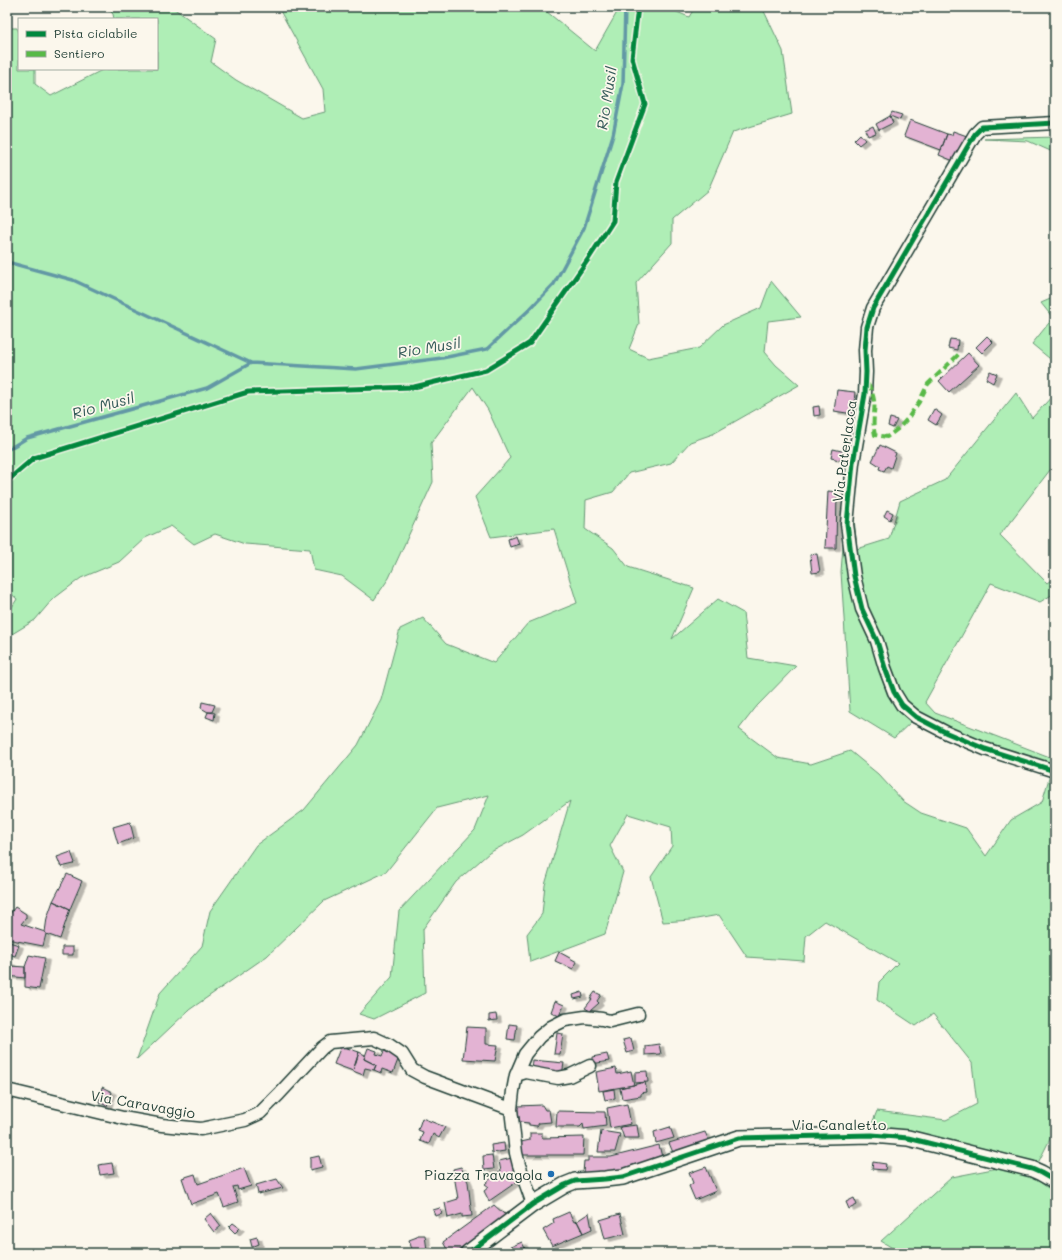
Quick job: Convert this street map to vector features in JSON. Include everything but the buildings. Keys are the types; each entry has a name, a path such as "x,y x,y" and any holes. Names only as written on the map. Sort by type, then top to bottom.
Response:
{"street":[{"name":"Via Paterlacca","path":"1055,123 982,127 975,134 873,308 867,327 865,350 865,394 853,463 847,524 854,576 862,609 877,641 884,668 894,692 902,705 916,717 947,733 985,749 1055,770"},
{"path":"533,1204 516,1153 511,1109 516,1075 525,1054 539,1037 551,1027 565,1020 585,1016 610,1021 638,1014"},
{"name":"Via Caravaggio","path":"7,1090 122,1118 162,1125 201,1129 245,1120 260,1113 322,1048 330,1042 374,1038 389,1045 402,1054 412,1070 425,1077 511,1109"},
{"path":"516,1075 526,1072 558,1078 569,1076 590,1066"},
{"name":"Via Canaletto","path":"468,1253 533,1204 565,1185 575,1181 623,1177 739,1138 872,1135 908,1138 1032,1170 1055,1181"}],"green space":[{"path":"106,7 172,7 216,39 211,62 236,80 302,118 325,112 323,89 278,7 541,7 595,51 620,7 665,7 689,17 695,7 762,7 783,51 792,114 733,132 708,190 672,220 672,243 636,283 639,324 629,349 648,358 699,348 723,325 761,308 771,281 801,317 768,321 765,352 776,365 799,385 713,434 690,442 671,463 629,473 613,492 586,500 585,529 613,548 628,567 694,588 672,639 718,599 743,613 748,658 796,666 757,706 739,729 778,758 811,764 850,751 878,774 903,801 921,813 966,828 986,856 1011,820 1042,802 1050,775 911,722 894,738 850,711 841,572 849,467 857,549 889,539 900,501 945,480 1016,393 1032,418 1055,393 1055,466 1050,470 1000,535 1047,583 1055,577 1055,593 1040,602 991,583 925,702 935,713 1055,759 1055,1129 1038,1163 871,1126 877,1111 946,1120 977,1104 972,1063 933,1014 916,1026 877,1000 879,982 898,963 825,921 806,936 804,961 747,957 719,915 691,920 663,922 651,877 672,846 671,827 628,814 610,846 623,872 605,934 530,962 527,934 542,914 545,885 570,801 523,835 489,853 456,882 423,929 425,993 374,1019 359,1014 392,977 399,911 475,830 489,795 437,808 386,872 324,901 267,956 189,1010 137,1059 160,993 202,946 210,911 256,845 304,810 358,745 381,700 400,629 423,618 446,644 494,663 528,623 577,603 554,529 491,537 475,497 510,458 488,410 473,387 431,443 433,482 389,578 374,600 342,576 314,570 310,549 245,544 215,534 194,544 171,526 145,538 119,562 81,578 52,600 35,620 7,638 7,615 17,599 7,590 7,28 17,28 18,30 18,70 35,70 35,84 51,96 102,70 158,70 158,18 114,18 113,14"},
{"path":"1055,137 1055,153 1028,141 984,139"},
{"path":"1055,297 1055,363 1032,344 1053,318 1041,303"},
{"path":"998,1168 1033,1177 1055,1193 1055,1253 891,1253 894,1249 881,1241 952,1177"}],"waterway":[{"name":"Rio Musil","path":"7,450 27,438 207,388 251,363 356,369 442,358 487,349 529,310 554,284 584,228 613,135 623,84 625,7"},
{"path":"7,262 73,280 251,363"}],"marked path":[{"path":"867,383 871,390 874,403 875,435 887,437 899,428 908,418 919,402 928,384 959,354"}],"cycle path":[{"path":"7,481 34,458 248,392 414,387 486,370 530,343 613,221 616,182 645,104 632,58 638,7"},
{"path":"1055,123 982,127 975,134 873,308 867,327 865,350 865,394 853,463 847,524 854,576 862,609 877,641 894,692 902,705 916,717 947,733 985,749 1055,771"},
{"path":"468,1253 533,1204 565,1185 575,1181 623,1177 739,1138 872,1135 908,1138 1032,1169 1055,1181"}],"place":[{"name":"Piazza Travagola","path":"551,1174"}]}
